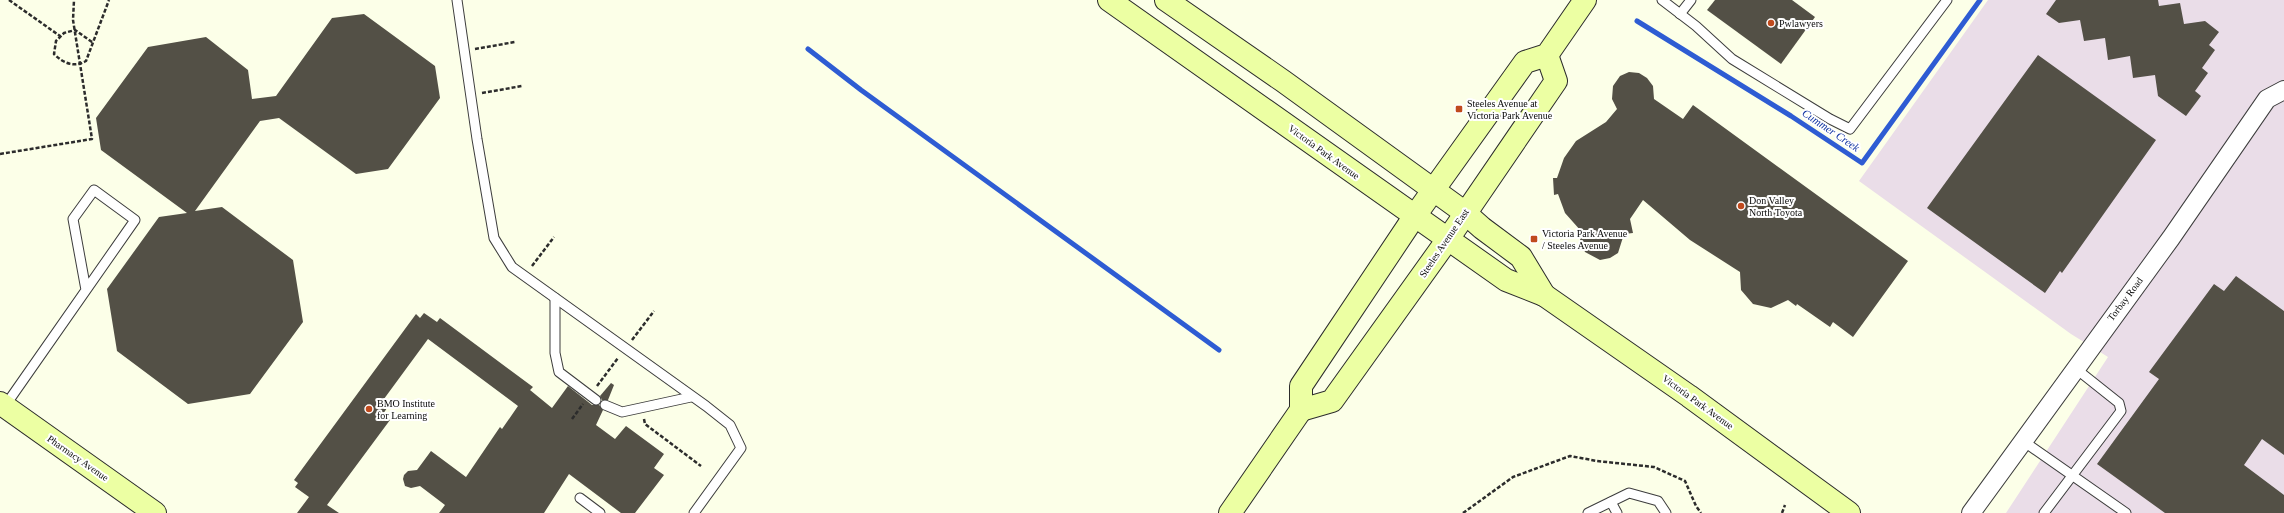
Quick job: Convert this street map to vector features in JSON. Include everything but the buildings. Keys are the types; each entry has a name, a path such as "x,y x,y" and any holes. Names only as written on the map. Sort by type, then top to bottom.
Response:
{"main road":[{"name":"Victoria Park Avenue","path":"1109,0 1271,113 1414,217 1506,280 1544,294 1689,396 1849,513"},
{"name":"Victoria Park Avenue","path":"1166,0 1464,212 1482,228 1521,257 1544,294"},
{"path":"1230,513 1301,410 1301,386 1433,189 1525,62 1547,55 1585,0"},
{"name":"Steeles Avenue East","path":"1301,410 1332,401 1448,239 1464,212 1556,81 1547,55"},
{"name":"Pharmacy Avenue","path":"2,404 155,513"}],"street":[{"name":"Torbay Road","path":"1970,513 2171,238 2267,99 2284,90"}],"lane":[{"path":"457,0 477,139 494,238 512,267 730,425 741,448 694,513"},
{"path":"1662,0 1732,59 1830,119 1850,129 1947,0"},
{"path":"1680,14 1691,0"},
{"path":"2,404 86,290 135,220 94,190 73,219 86,290"},
{"path":"555,298 555,353 559,372 593,398"},
{"path":"2044,513 2074,476 2121,411 2119,403 2075,368"},
{"path":"605,405 622,412 691,397"},
{"path":"2022,441 2126,513"},
{"path":"1588,513 1629,493 1658,501 1666,513"},
{"path":"580,498 600,513"},
{"path":"1611,502 1617,513"}],"path":[{"path":"9,0 60,36"},
{"path":"0,154 92,139 75,30 74,0"},
{"path":"75,30 60,36 56,41 54,54 63,63 80,64 86,61 109,0"},
{"path":"75,30 92,42"},
{"path":"473,49 516,42"},
{"path":"479,93 522,86"},
{"path":"532,266 554,237"},
{"path":"572,419 593,398"},
{"path":"644,419 645,424 701,466"},
{"path":"1463,513 1513,477 1570,456 1597,461 1654,467 1685,481 1696,506 1701,513"},
{"path":"1782,513 1785,505"}],"shaded area":[{"path":"1988,0 2284,0 2284,513 2006,513 2108,357 2071,334 1859,181"}],"waterway":[{"name":"Cummer Creek","path":"1637,21 1791,116 1862,163 1980,0"},
{"path":"808,49 861,90 1219,350"}],"place":[{"name":"Pwlawyers","path":"1771,23"},
{"name":"Steeles Avenue at Victoria Park Avenue","path":"1459,109"},
{"name":"Don Valley North Toyota","path":"1741,206"},
{"name":"Victoria Park Avenue / Steeles Avenue","path":"1534,239"},
{"name":"BMO Institute for Learning","path":"369,409"}]}
